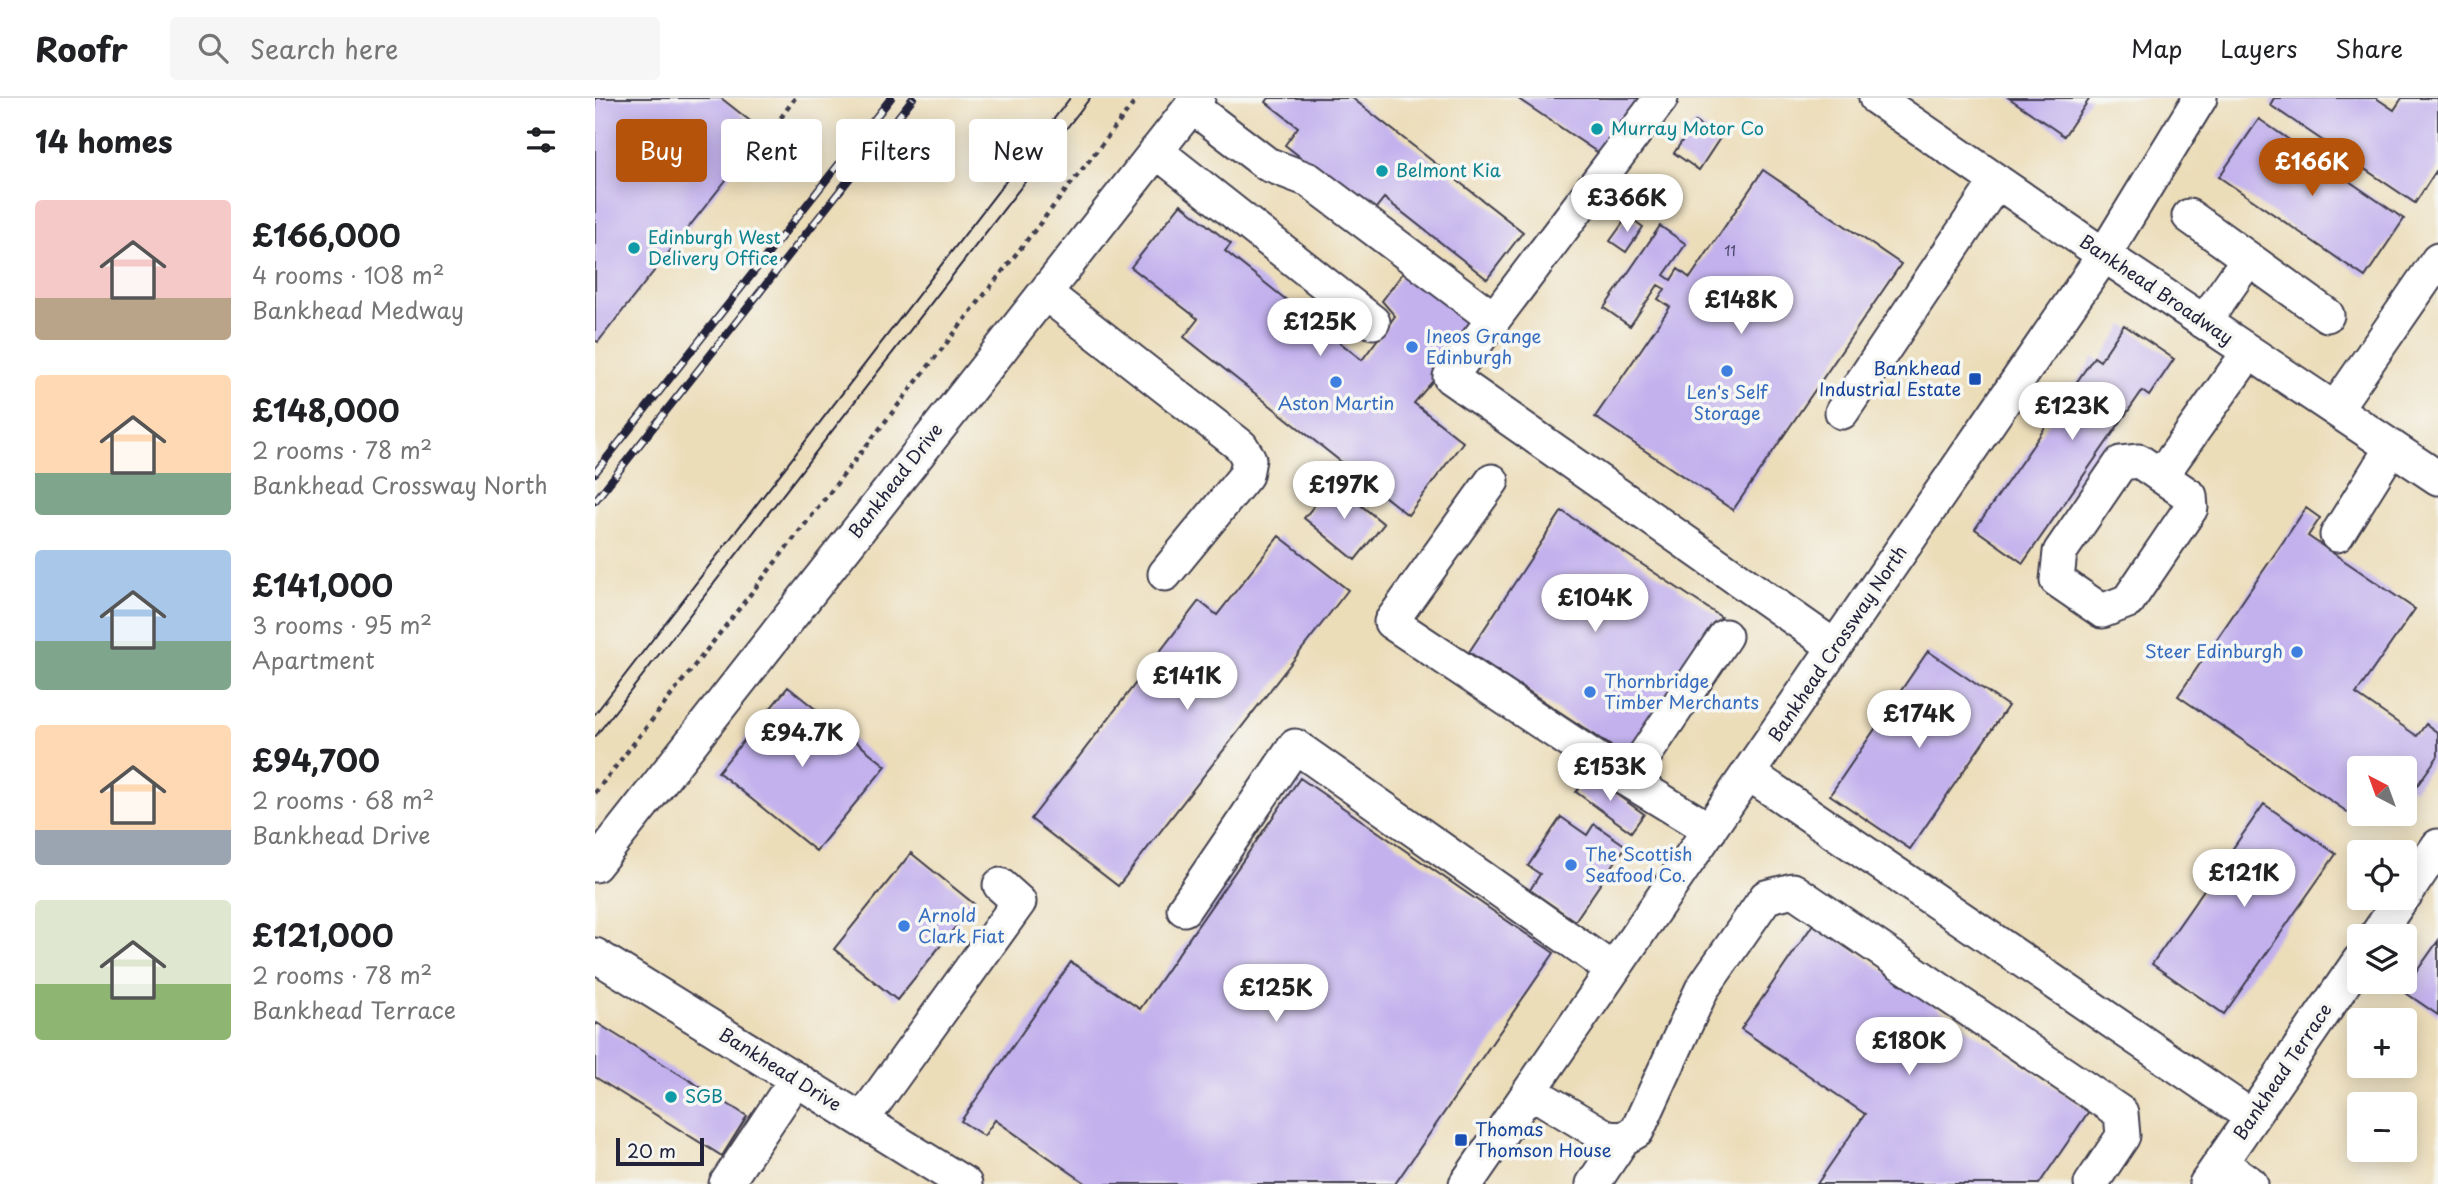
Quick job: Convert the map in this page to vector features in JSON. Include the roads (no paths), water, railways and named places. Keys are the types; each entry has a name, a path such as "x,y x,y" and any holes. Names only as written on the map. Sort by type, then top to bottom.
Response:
{"street":[{"path":"1661,98 1450,376 1835,647"},
{"name":"Bankhead Broadway","path":"1876,98 2104,255 2438,478"},
{"name":"Bankhead Crossway North","path":"1467,1184 2104,255 2200,98"},
{"path":"1195,102 1267,164 1309,180 1494,318"},
{"name":"Bankhead Drive","path":"595,865 1195,102"},
{"path":"1156,152 1373,322"},
{"path":"1842,412 1997,181"},
{"path":"2189,216 2327,315"},
{"path":"2204,322 2248,259"},
{"path":"2335,410 2438,261"},
{"path":"1045,293 1241,446 1248,459 1246,475 1165,574"},
{"path":"2161,476 2249,352"},
{"path":"2337,535 2392,447"},
{"path":"2139,461 2161,476 2190,496 2191,508 2128,601 2102,611 2057,580 2060,552 2122,463 2139,461"},
{"path":"1492,481 1391,622 1628,780 1710,830"},
{"path":"1628,780 1725,636"},
{"path":"1184,909 1295,746 1613,971"},
{"path":"1748,773 2252,1116"},
{"path":"2417,876 2438,846"},
{"path":"862,1120 1019,902 1000,885"},
{"path":"1593,1184 1623,1139 1637,1131 1702,989 1766,897 1793,890 2121,1113 2123,1136 2091,1184"},
{"name":"Bankhead Drive","path":"595,955 965,1184"},
{"name":"Bankhead Terrace","path":"2214,1173 2347,978"},
{"path":"726,1184 796,1079"},
{"path":"1530,1091 1608,1138 1623,1139"},
{"path":"2214,1173 2251,1184"}],"tram line":[{"path":"595,714 1070,98"},
{"path":"595,737 1090,98"}],"railway":[{"path":"595,473 891,98"},
{"path":"595,501 913,98"}],"place":[{"name":"Murray Motor Co","path":"1597,129"},
{"name":"Belmont Kia","path":"1382,171"},
{"name":"Edinburgh West Delivery Office","path":"634,248"},
{"name":"Ineos Grange Edinburgh","path":"1412,347"},
{"name":"Len's Self Storage","path":"1727,371"},
{"name":"Bankhead Industrial Estate","path":"1975,379"},
{"name":"Aston Martin","path":"1336,382"},
{"name":"Steer Edinburgh","path":"2297,652"},
{"name":"Thornbridge Timber Merchants","path":"1590,692"},
{"name":"The Scottish Seafood Co.","path":"1571,865"},
{"name":"Arnold Clark Fiat","path":"904,926"},
{"name":"SGB","path":"671,1097"},
{"name":"Thomas Thomson House","path":"1461,1140"}]}
